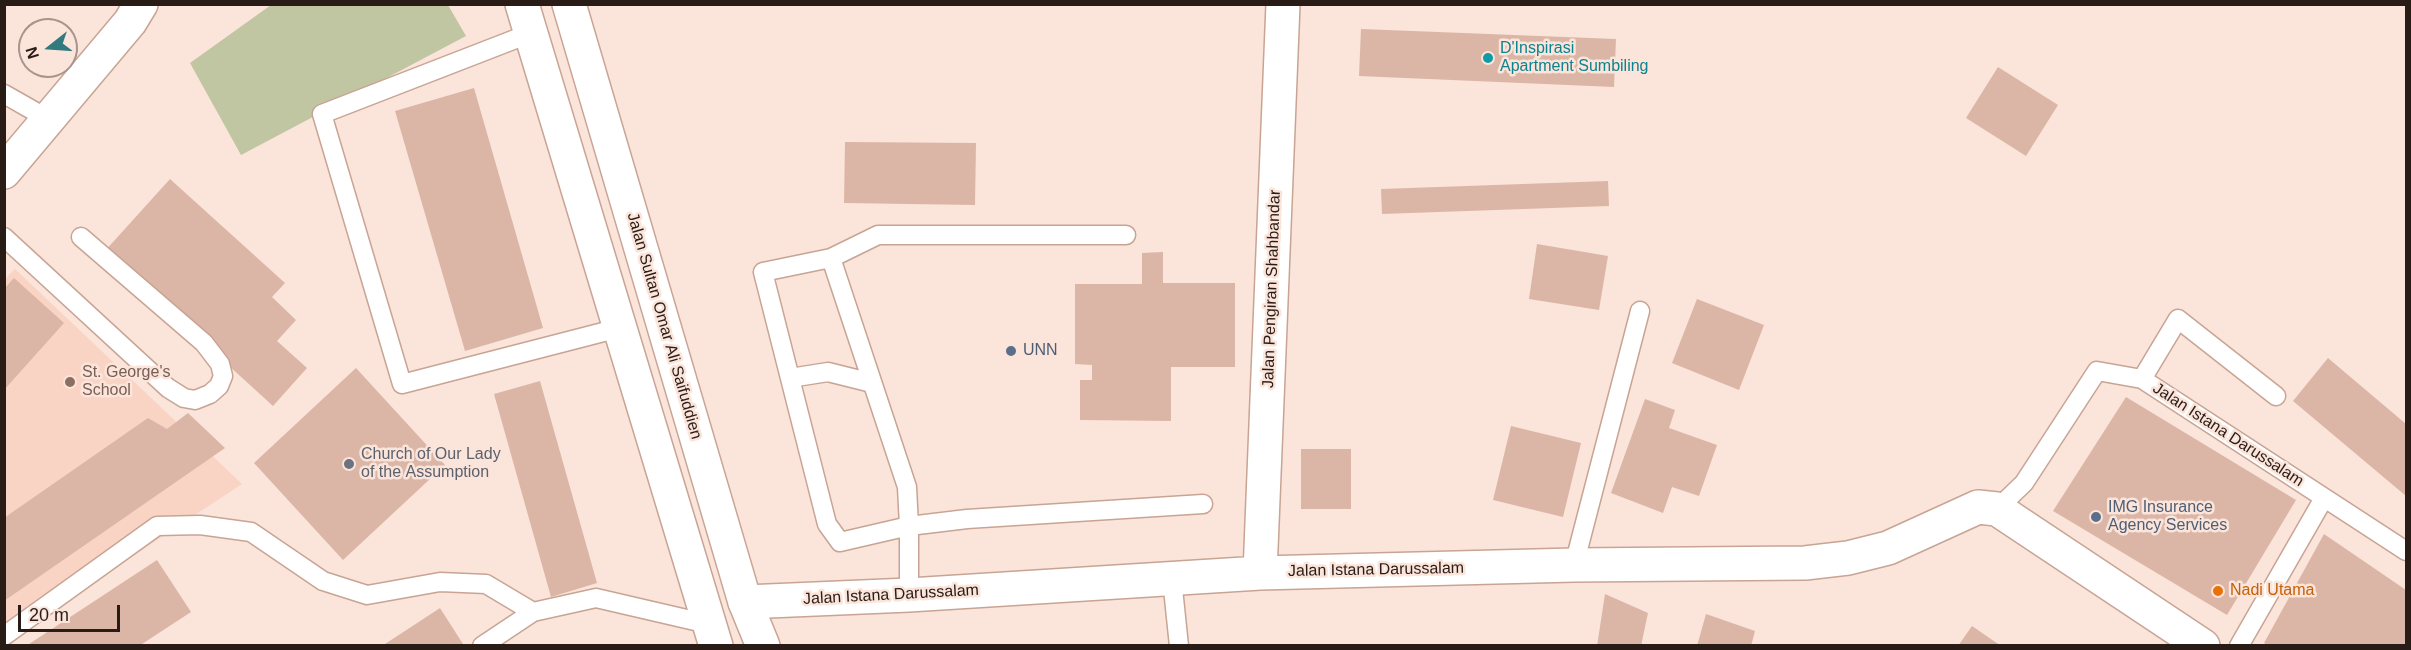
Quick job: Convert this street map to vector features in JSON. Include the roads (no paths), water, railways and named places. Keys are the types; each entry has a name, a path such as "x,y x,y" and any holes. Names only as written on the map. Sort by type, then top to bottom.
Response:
{"street":[{"name":"Jalan Sultan Omar Ali Saifuddien","path":"569,4 745,602 763,645"},
{"name":"Jalan Pengiran Shahbandar","path":"1260,573 1283,4"},
{"path":"4,172 142,10"},
{"path":"526,19 712,635"},
{"name":"Jalan Istana Darussalam","path":"745,602 909,595 1260,573 1574,565 1804,563 1848,558 1888,548 1978,507 1997,509"},
{"path":"1997,509 2203,645"}],"lane":[{"path":"526,19 322,114 402,384 620,328"},
{"path":"4,94 48,119"},
{"path":"1126,235 878,235 831,258 763,272 827,524 840,542 909,526 967,519 1203,504"},
{"path":"4,237 168,388 184,398 195,400 210,394 219,386 223,376 220,364 204,343 81,237"},
{"path":"831,258 908,487 909,595"},
{"path":"1574,565 1640,311"},
{"path":"2142,379 2178,319 2276,396"},
{"name":"Jalan Istana Darussalam","path":"1997,509 2024,483 2097,371 2142,379 2406,551"},
{"path":"790,378 828,372 872,383"},
{"path":"2238,645 2324,498"},
{"path":"4,636 157,526 200,525 251,532 323,581 367,595 440,582 486,584 532,612"},
{"path":"1172,579 1179,645"},
{"path":"482,645 532,612 596,598 712,635"}],"place":[{"name":"D'Inspirasi Apartment Sumbiling","path":"1488,58"},
{"name":"UNN","path":"1011,351"},
{"name":"St. George's School","path":"70,382"},
{"name":"Church of Our Lady of the Assumption","path":"349,464"},
{"name":"IMG Insurance Agency Services","path":"2096,517"},
{"name":"Nadi Utama","path":"2218,591"}]}
